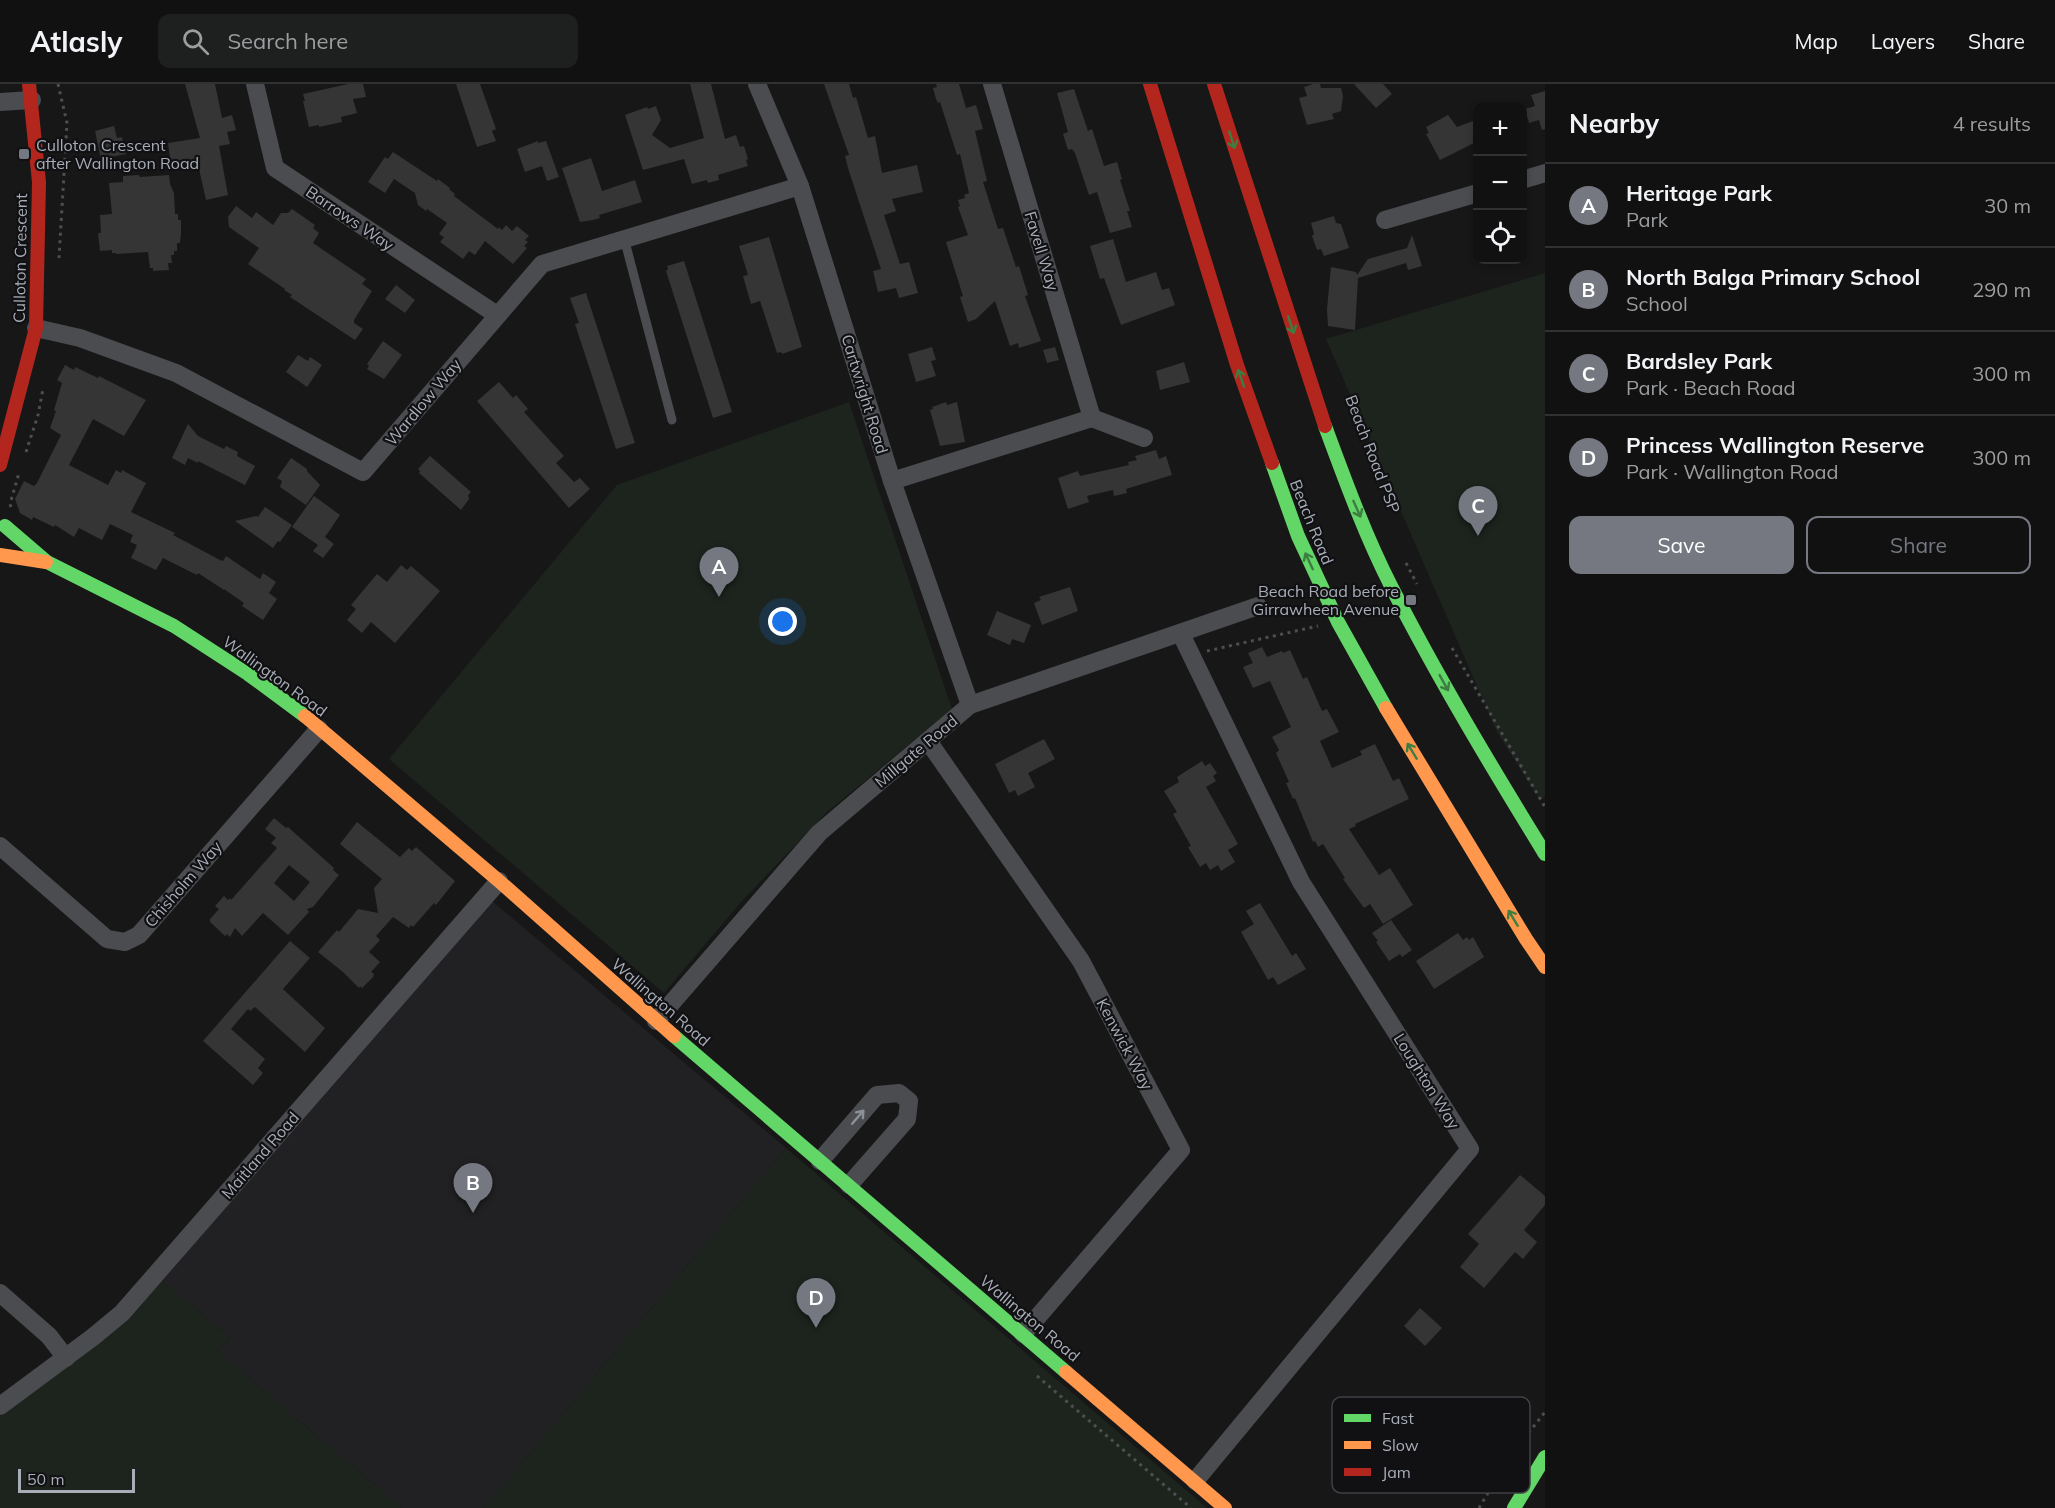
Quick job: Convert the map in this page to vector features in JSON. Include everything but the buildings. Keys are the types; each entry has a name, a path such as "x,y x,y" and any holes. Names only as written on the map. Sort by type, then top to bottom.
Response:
{"street":[{"name":"Barrows Way","path":"255,84 275,168 497,315"},
{"name":"Cartwright Road","path":"757,84 800,186 892,481 970,705"},
{"name":"Favell Way","path":"992,84 1092,418"},
{"name":"Beach Road","path":"1150,84 1237,365 1298,536 1338,622 1416,758 1545,967"},
{"path":"1214,84 1311,386 1349,491 1390,584 1479,747 1545,854"},
{"path":"0,102 30,92"},
{"name":"Culloton Crescent","path":"0,465 36,328 39,182 30,92"},
{"path":"1527,178 1545,173"},
{"name":"Wardlow Way","path":"36,328 80,338 176,373 363,472 542,264 800,186"},
{"path":"1385,220 1473,194"},
{"path":"892,481 1092,418 1144,438"},
{"path":"0,554 8,541 1,522"},
{"name":"Wallington Road","path":"1,522 46,562 174,626 298,710 499,881 656,1021 1226,1508"},
{"name":"Wallington Road","path":"0,554 46,562"},
{"name":"Millgate Road","path":"656,1021 819,833 970,705 1258,606"},
{"name":"Loughton Way","path":"1181,634 1301,882 1470,1149 1195,1480"},
{"name":"Chisholm Way","path":"0,846 107,939 125,942 139,935 319,729"},
{"name":"Kenwick Way","path":"928,741 1082,961 1181,1150 1023,1334"},
{"name":"Maitland Road","path":"0,1406 66,1358 122,1313 499,881"},
{"path":"820,1161 877,1095 899,1093 909,1101 907,1119 849,1185"},
{"path":"0,1293 49,1336 66,1358"},
{"path":"1530,1482 1545,1457"},
{"path":"1514,1508 1523,1493"}],"lane":[{"path":"624,238 672,420"}],"path":[{"path":"1403,556 1418,587"},
{"path":"1191,654 1338,622"},
{"path":"1452,648 1545,807"},
{"path":"1530,1431 1545,1412"},
{"path":"1479,1508 1488,1493"}],"shaded area":[{"path":"1545,273 1545,797 1540,800 1497,732 1326,339"},
{"path":"849,402 952,709 827,812 741,902 664,993 389,759 617,485"},
{"path":"492,901 786,1148 484,1508 402,1508 218,1352 230,1337 158,1278"},
{"path":"786,1148 1207,1508 484,1508"},
{"path":"158,1278 230,1337 218,1352 402,1508 0,1508 0,1416 116,1326"}],"traffic: fast":[{"path":"1325,426 1364,527 1391,586 1465,722 1545,854"},
{"path":"1272,463 1298,536 1338,622 1386,708"},
{"path":"5,526 47,562 174,626 248,674 305,716"},
{"path":"674,1036 1066,1372"},
{"path":"1530,1482 1545,1457"},
{"path":"1514,1508 1523,1493"}],"traffic: slow":[{"path":"0,555 46,562"},
{"path":"1386,708 1545,967"},
{"path":"305,716 499,881 674,1036"},
{"path":"1066,1372 1225,1508"}],"traffic: jam":[{"path":"0,465 36,328 39,182 29,84"},
{"path":"1150,84 1237,365 1272,463"},
{"path":"1214,84 1325,426"}],"place":[{"name":"Culloton Crescent after Wallington Road","path":"24,154"},
{"name":"Bardsley Park","path":"1478,536"},
{"name":"Heritage Park","path":"719,597"},
{"name":"Beach Road before Girrawheen Avenue","path":"1411,600"},
{"name":"North Balga Primary School","path":"473,1213"},
{"name":"Princess Wallington Reserve","path":"816,1328"}]}
